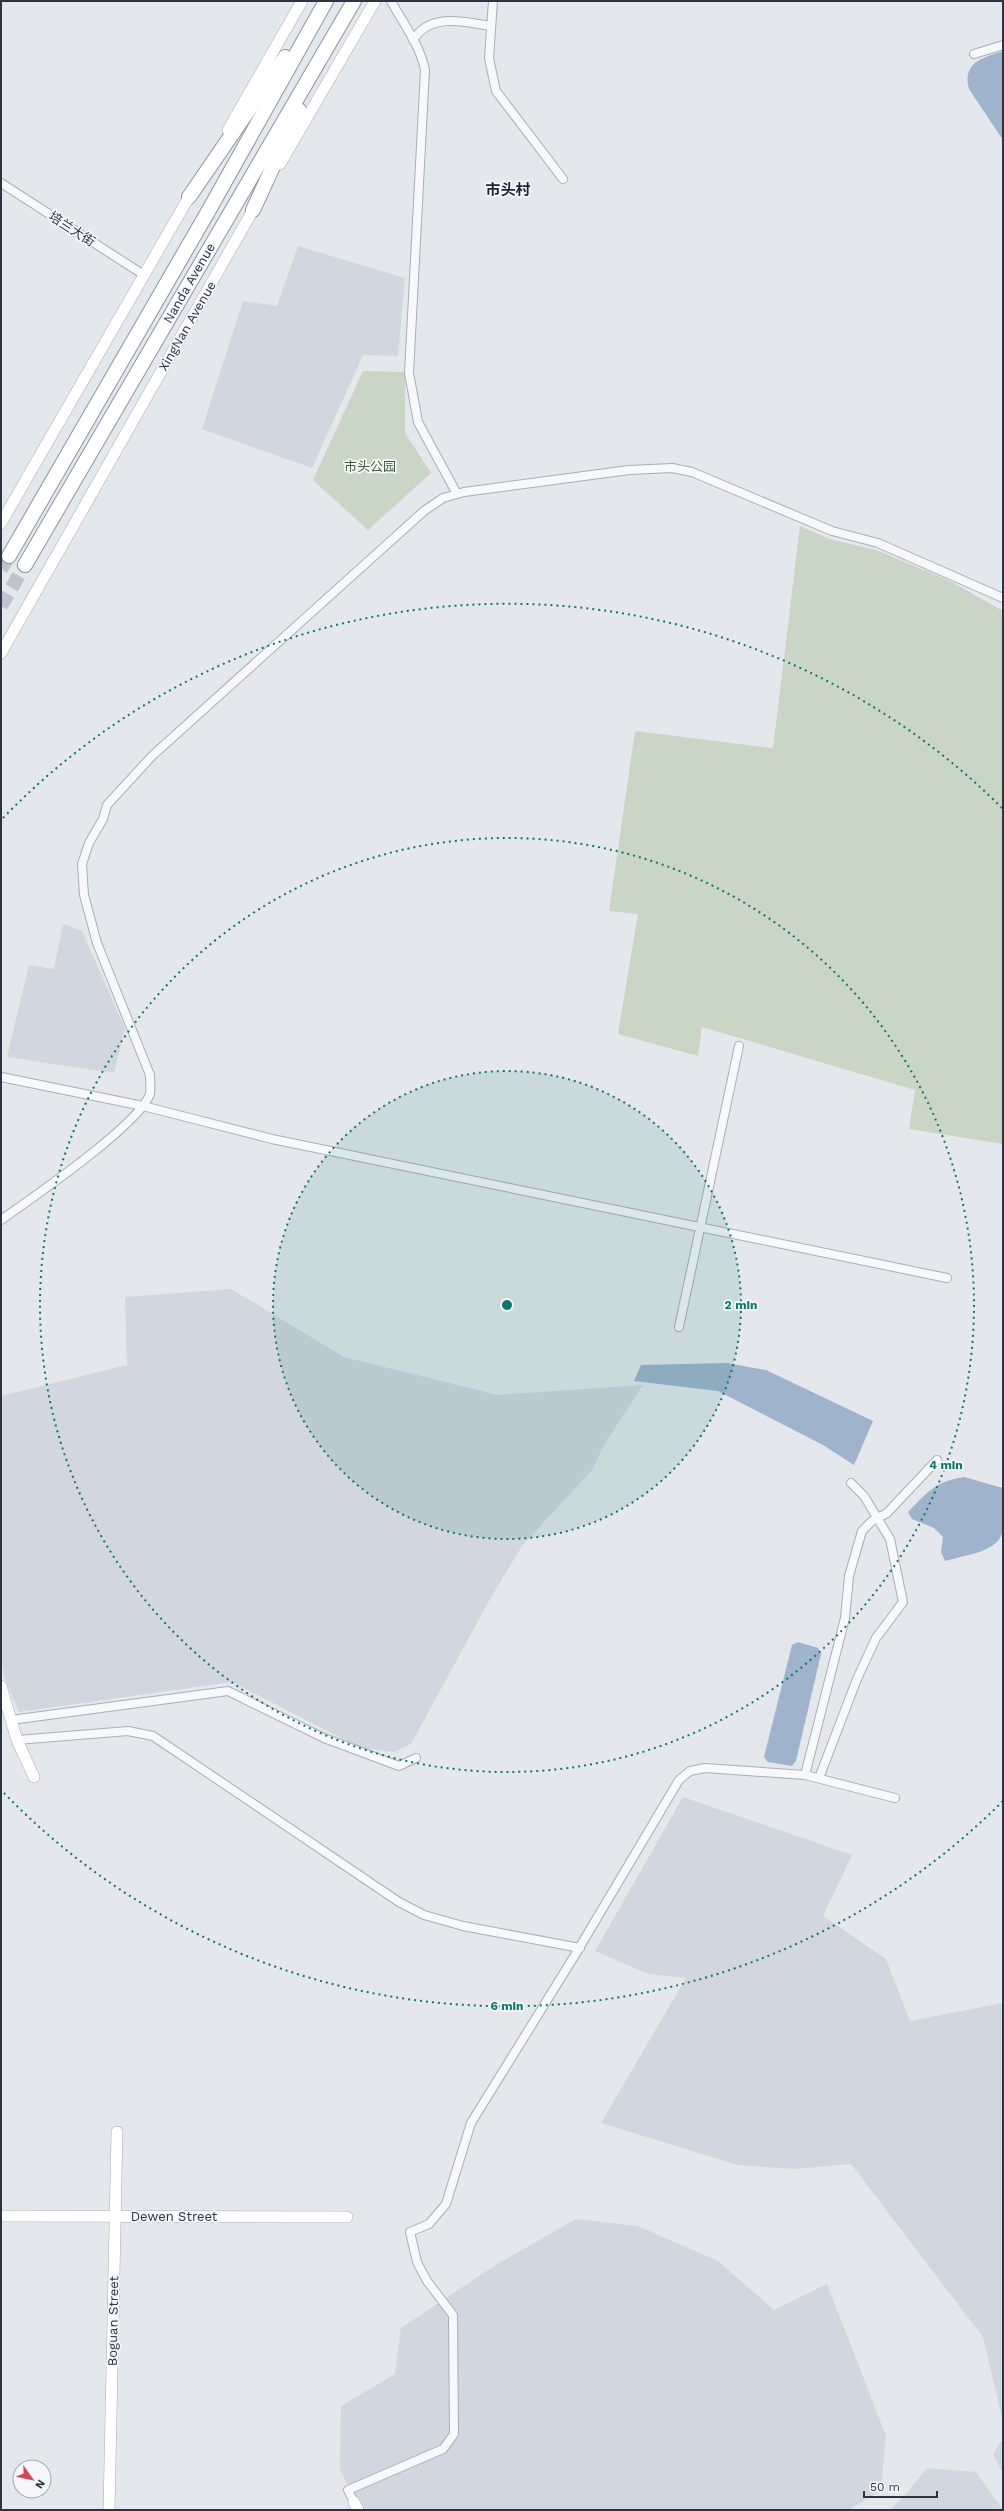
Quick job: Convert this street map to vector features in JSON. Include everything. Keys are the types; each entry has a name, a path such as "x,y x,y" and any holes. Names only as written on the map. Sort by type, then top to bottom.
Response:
{"highway":[{"path":"189,197 325,1"},
{"name":"Nanda Avenue","path":"9,556 209,210 325,1"},
{"name":"Nanda Avenue","path":"25,565 354,1"},
{"path":"253,210 329,44"}],"main road":[{"path":"1,523 302,1"},
{"name":"XingNan Avenue","path":"1,653 4,642 375,1"},
{"path":"1,1686 17,1740 34,1777"},
{"name":"Boguan Street","path":"109,2510 117,2132"},
{"name":"Dewen Street","path":"1,2216 347,2217"}],"street":[{"path":"391,1 423,60 425,70 409,373 418,422 457,494"},
{"path":"493,1 489,58 496,91 563,179"},
{"path":"413,40 418,31 430,23 448,20 491,26"},
{"path":"974,54 1003,45"},
{"name":"培兰大街","path":"1,183 144,275"},
{"path":"1,1220 42,1192 122,1128 143,1106 150,1093 150,1075 97,943 84,895 82,864 89,843 103,819 107,805 152,756 424,511 443,498 457,494 629,470 672,468 692,472 832,531 878,543 1003,598"},
{"path":"679,1327 698,1228 739,1046"},
{"path":"1,1077 143,1106 272,1139 698,1228 947,1278"},
{"path":"805,1775 845,1618 849,1576 862,1531 878,1518 887,1513 937,1460"},
{"path":"819,1778 857,1679 876,1638 903,1602 890,1539 864,1496 851,1483"},
{"path":"11,1720 228,1690 324,1738 399,1766 416,1758"},
{"path":"17,1740 128,1731 153,1736 399,1902 424,1915 463,1926 580,1948"},
{"path":"356,2506 348,2490 443,2449 454,2434 453,2316 427,2281 417,2262 410,2232 429,2224 446,2204 471,2123 580,1948 679,1780 690,1772 705,1768 805,1775 895,1798"}],"shaded area":[{"path":"298,246 405,278 398,356 363,355 312,468 202,429 243,301 277,306"},
{"path":"63,924 82,931 125,1029 114,1073 7,1057 29,965 54,969"},
{"path":"231,1289 344,1357 498,1395 643,1385 604,1445 592,1470 522,1546 490,1599 411,1744 394,1752 361,1748 232,1682 19,1712 6,1682 1,1660 1,1396 127,1365 125,1297"},
{"path":"683,1797 852,1855 823,1916 886,1959 910,2021 1003,2003 1003,2422 983,2337 851,2164 795,2169 738,2165 601,2123 686,1978 648,1974 595,1951"},
{"path":"576,2219 638,2226 718,2261 774,2310 827,2284 886,2436 881,2490 849,2510 360,2510 340,2469 341,2406 395,2374 401,2328 494,2266"},
{"path":"1003,2438 1003,2473 993,2454"},
{"path":"927,2468 976,2472 1003,2510 890,2510 905,2495"}],"green space":[{"name":"市头公园","path":"363,371 405,372 405,433 431,473 368,530 313,480"},
{"path":"800,526 829,539 876,550 948,580 1003,611 1003,1144 909,1129 915,1090 702,1027 698,1056 618,1034 638,914 609,911 635,731 773,748"}],"water":[{"path":"1003,51 1003,140 969,89 968,80 971,67 976,62"},
{"path":"727,1363 766,1370 873,1421 854,1465 823,1445 718,1391 634,1381 641,1365"},
{"path":"964,1477 1003,1488 1003,1530 1000,1538 995,1544 988,1548 971,1555 945,1561 941,1552 943,1537 934,1528 912,1519 908,1512 927,1493 938,1485"},
{"path":"798,1642 818,1648 821,1654 796,1761 792,1766 768,1762 764,1757 792,1645"}],"tunnel":[{"path":"1,569 9,556"},
{"path":"1,606 25,565"}],"district":[{"name":"市头村","path":"508,190"}]}
